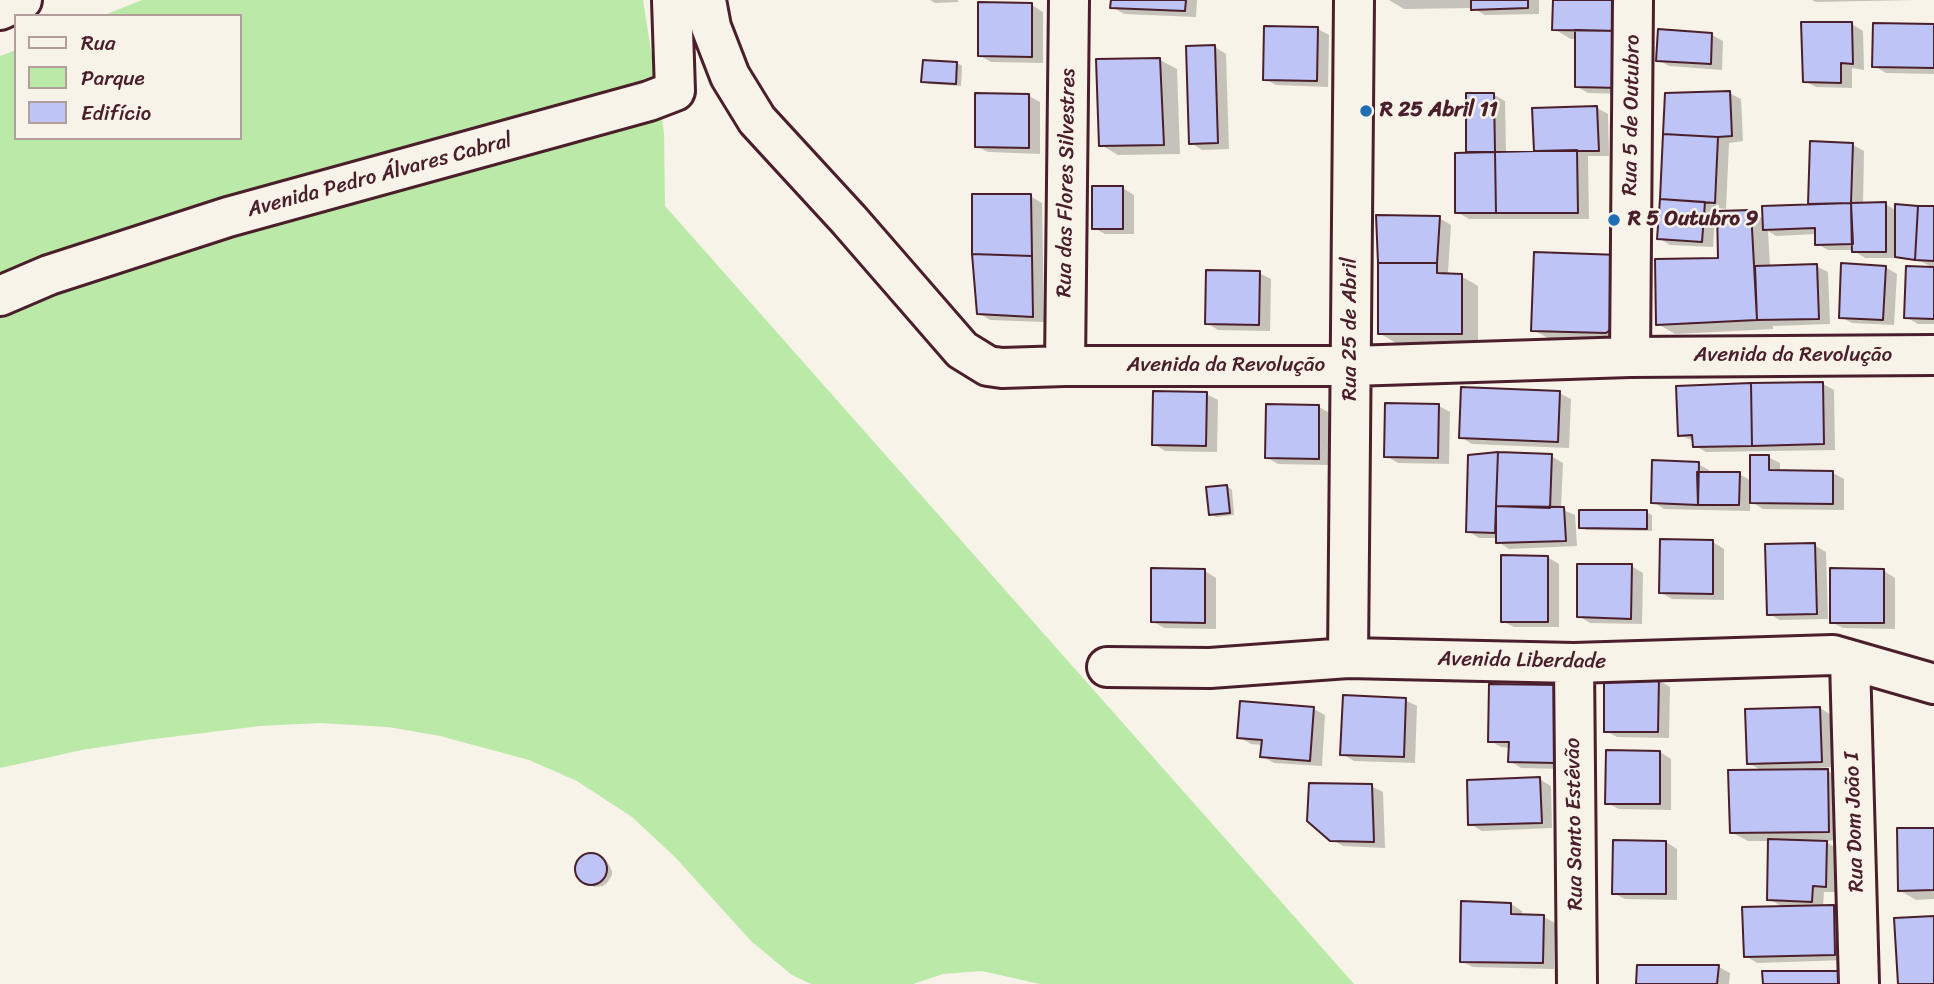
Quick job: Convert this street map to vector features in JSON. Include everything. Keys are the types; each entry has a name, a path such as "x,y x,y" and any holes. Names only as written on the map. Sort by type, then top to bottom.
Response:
{"street":[{"path":"0,10 22,0"},
{"name":"Avenida Pedro Álvares Cabral","path":"0,296 49,275 228,218 675,91 672,0"},
{"name":"Avenida da Revolução","path":"706,0 711,27 730,76 757,120 849,220 962,351 988,366 1351,366 1630,357 1934,355"},
{"name":"Rua das Flores Silvestres","path":"1065,366 1069,0"},
{"name":"Rua 25 de Abril","path":"1348,658 1354,0"},
{"name":"Rua 5 de Outubro","path":"1630,357 1633,0"},
{"name":"Avenida Liberdade","path":"1107,667 1210,668 1348,658 1573,663 1832,655 1934,684"},
{"name":"Rua Dom João I","path":"1850,661 1859,984"},
{"name":"Rua Santo Estêvão","path":"1573,663 1577,984"}],"green space":[{"path":"142,0 643,0 664,133 665,206 1354,984 1040,984 982,971 943,974 913,984 811,984 792,975 751,941 675,857 632,817 577,781 529,760 440,736 388,727 320,723 260,726 82,750 0,768 0,56 14,51 14,140 242,140 242,14 107,14"}],"building":[{"path":"1111,0 1186,0 1185,11 1110,8"},
{"path":"1471,0 1528,0 1528,8 1471,10"},
{"path":"1553,0 1621,0 1621,31 1552,30"},
{"path":"978,2 1032,3 1032,57 978,56"},
{"path":"1801,22 1852,22 1853,64 1841,63 1841,83 1803,82"},
{"path":"1873,23 1934,24 1934,68 1872,67"},
{"path":"1264,26 1318,27 1317,81 1263,80"},
{"path":"1658,29 1712,33 1711,64 1656,61"},
{"path":"1575,30 1621,31 1620,88 1575,87"},
{"path":"1215,45 1218,143 1189,144 1186,46"},
{"path":"1160,58 1164,145 1099,146 1096,59"},
{"path":"923,60 957,62 956,84 921,82"},
{"path":"1730,91 1732,136 1663,134 1665,93"},
{"path":"975,93 1029,94 1029,148 975,147"},
{"path":"1466,93 1494,93 1495,152 1466,152"},
{"path":"1597,106 1599,151 1534,151 1532,108"},
{"path":"1663,134 1718,137 1715,203 1660,199"},
{"path":"1810,141 1853,143 1851,203 1808,204"},
{"path":"1577,150 1578,213 1496,213 1495,152"},
{"path":"1495,152 1496,213 1455,213 1455,153"},
{"path":"1092,186 1123,186 1123,229 1092,229"},
{"path":"972,194 1031,194 1032,256 972,254"},
{"path":"1660,199 1705,202 1702,242 1657,239"},
{"path":"1886,202 1886,252 1852,252 1851,203"},
{"path":"1851,203 1853,244 1815,245 1815,228 1763,230 1762,206"},
{"path":"1895,204 1918,206 1915,260 1895,257"},
{"path":"1918,206 1934,206 1934,261 1915,260"},
{"path":"1751,210 1757,320 1656,325 1655,259 1718,258 1717,211"},
{"path":"1376,215 1440,216 1437,263 1378,263"},
{"path":"1534,252 1620,255 1618,324 1606,333 1531,331"},
{"path":"972,254 1032,256 1033,317 977,314"},
{"path":"1378,263 1437,263 1437,273 1462,274 1462,334 1378,334"},
{"path":"1841,263 1886,266 1883,320 1839,318"},
{"path":"1817,264 1819,319 1757,320 1755,266"},
{"path":"1906,266 1934,267 1934,319 1904,318"},
{"path":"1206,270 1260,271 1259,325 1205,324"},
{"path":"1823,382 1824,444 1752,446 1751,383"},
{"path":"1751,383 1752,446 1693,447 1692,435 1678,436 1676,386"},
{"path":"1461,387 1560,391 1558,442 1459,438"},
{"path":"1153,391 1207,392 1206,446 1152,445"},
{"path":"1385,403 1439,404 1438,458 1384,457"},
{"path":"1266,404 1319,405 1319,459 1265,458"},
{"path":"1498,452 1552,454 1550,508 1496,506"},
{"path":"1498,452 1495,533 1466,532 1468,455"},
{"path":"1750,455 1769,455 1769,470 1833,471 1833,504 1750,503"},
{"path":"1652,460 1699,462 1698,505 1651,503"},
{"path":"1697,472 1740,472 1739,505 1698,505"},
{"path":"1227,485 1230,513 1209,515 1206,487"},
{"path":"1496,506 1564,507 1566,541 1496,543"},
{"path":"1579,510 1647,510 1647,529 1579,528"},
{"path":"1660,539 1713,540 1713,594 1659,593"},
{"path":"1815,543 1817,614 1767,615 1765,544"},
{"path":"1501,555 1548,556 1548,622 1501,622"},
{"path":"1577,564 1632,564 1631,619 1577,617"},
{"path":"1151,568 1205,569 1205,623 1151,622"},
{"path":"1830,568 1884,569 1884,623 1830,623"},
{"path":"1604,678 1659,678 1658,732 1604,732"},
{"path":"1489,684 1558,685 1556,763 1508,762 1509,742 1488,742"},
{"path":"1343,695 1406,698 1404,757 1340,755"},
{"path":"1240,701 1314,707 1310,761 1260,757 1262,740 1237,738"},
{"path":"1820,707 1822,762 1747,764 1745,709"},
{"path":"1606,750 1660,751 1660,804 1605,804"},
{"path":"1828,769 1829,832 1730,833 1728,770"},
{"path":"1540,777 1542,823 1468,825 1467,780"},
{"path":"1309,783 1372,784 1374,842 1330,841 1307,821"},
{"path":"1897,828 1934,828 1934,890 1898,891"},
{"path":"1768,839 1827,841 1826,887 1813,886 1812,902 1767,900"},
{"path":"1613,840 1666,841 1666,894 1612,894"},
{"path":"591,853 603,857 607,869 603,881 591,885 579,881 575,869 579,857"},
{"path":"1461,901 1511,903 1511,914 1544,915 1543,963 1460,962"},
{"path":"1834,905 1835,955 1744,957 1742,907"},
{"path":"1934,916 1934,984 1898,984 1894,918"},
{"path":"1637,965 1719,965 1717,984 1636,984"},
{"path":"1762,971 1840,971 1840,984 1763,984"}],"place":[{"name":"R 25 Abril 11","path":"1366,111"},
{"name":"R 5 Outubro 9","path":"1614,220"}]}
